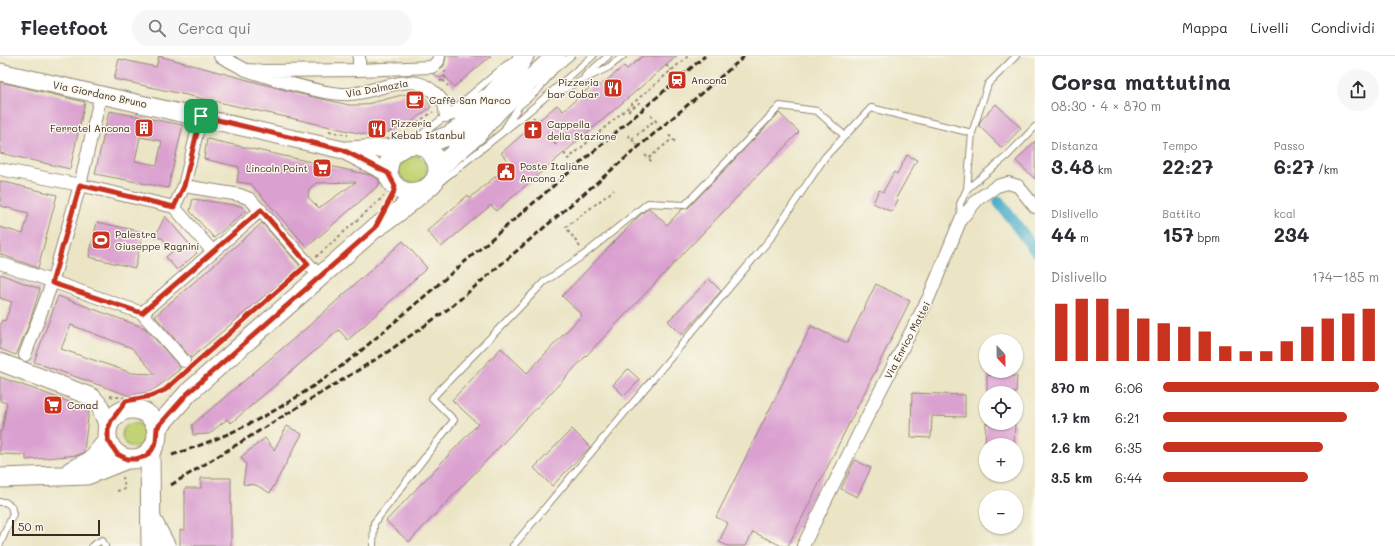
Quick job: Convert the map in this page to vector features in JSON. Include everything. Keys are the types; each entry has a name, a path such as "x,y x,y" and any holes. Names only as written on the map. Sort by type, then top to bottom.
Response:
{"highway":[{"path":"151,513 165,546"}],"main road":[{"path":"375,228 389,204 391,180 390,158 394,152 410,146 442,139 458,131 474,115 524,56"},
{"path":"438,168 477,134 498,109 534,85 556,56"},
{"name":"Via Giordano Bruno","path":"0,72 201,116 343,150 410,146"},
{"path":"157,428 188,393 314,271 399,213 425,190 437,176 438,168 433,154 410,146"},
{"name":"Via Giordano Bruno","path":"343,150 391,180"},
{"path":"391,180 408,193 425,190"},
{"path":"0,362 92,397 100,406 111,428 113,450 129,459 151,513"},
{"path":"64,475 91,461 111,428 128,410 138,405 188,393"},
{"path":"0,478 87,475 129,459 141,458 150,452 156,442 157,428 152,418 138,405"},
{"path":"150,452 151,546"}],"street":[{"name":"Via Dalmazia","path":"359,56 359,70"},
{"name":"Via Dalmazia","path":"246,70 359,70 432,67 438,61 439,56"},
{"name":"Via Dalmazia","path":"223,57 246,70 341,94 365,92 413,82 422,84 434,92 444,104 446,116"},
{"path":"446,116 464,109 501,84"},
{"path":"25,355 52,283 80,185 101,94"},
{"path":"174,207 184,186 201,116"},
{"path":"0,169 80,185 174,207 212,252"},
{"name":"Via Enrico Mattei","path":"803,546 876,399 929,297 961,219 978,199 997,186 1008,183 1018,186 1035,207"},
{"path":"184,186 240,195 250,199 314,271"},
{"path":"142,313 261,210"},
{"path":"0,263 52,283 142,313 185,366"}],"lane":[{"path":"410,146 506,65 524,56"},
{"path":"502,132 534,85 571,56"},
{"path":"425,190 447,177 545,98 593,56"},
{"path":"581,80 608,56"},
{"path":"545,98 609,68 623,56"},
{"path":"961,219 960,204 967,189 972,134 988,84 1016,56"},
{"path":"373,546 374,523 454,420 432,398 544,282 585,254 648,203 685,205 780,106 817,111 844,136"},
{"path":"513,546 770,239 825,157 871,108 972,134"},
{"path":"967,189 1007,156 1035,127"},
{"path":"0,502 4,502 11,506 13,514 0,544"},
{"path":"92,546 102,540 105,546"}],"path":[{"path":"564,153 568,159 688,56"},
{"path":"666,65 671,70"},
{"path":"443,80 445,76"},
{"path":"438,80 443,80"},
{"path":"443,80 448,86"},
{"path":"638,99 643,104"},
{"path":"628,111 640,102"},
{"path":"651,115 660,125"},
{"path":"632,139 655,120"},
{"path":"325,130 355,136"},
{"path":"547,133 556,145"},
{"path":"628,135 636,145"},
{"path":"668,135 676,143"},
{"path":"649,158 672,138"},
{"path":"646,155 653,163"},
{"path":"83,393 138,405 151,396 165,390 185,366 314,271 382,198 391,180"},
{"path":"585,254 566,227 614,190"},
{"path":"111,428 126,401 138,405"},
{"path":"117,491 125,489 123,477"}],"green space":[{"path":"413,155 419,156 423,159 426,163 426,175 423,179 419,182 413,183 407,182 403,179 400,175 399,169 400,163 403,159 407,156"},
{"path":"134,423 143,426 146,435 143,444 134,447 125,444 122,435 125,426"}],"building":[{"path":"159,56 296,93 349,105 363,105 414,92 423,95 431,107 405,127 402,124 389,132 367,135 114,79 119,59 156,67"},
{"path":"446,56 491,56 454,87 445,76 440,78 433,74 444,66"},
{"path":"643,56 677,56 496,211 491,205 441,247 427,231 468,195 470,198 510,164 501,153 557,105 563,111 596,82 600,86 624,66 627,69"},
{"path":"0,82 85,102 70,169 0,153"},
{"path":"996,104 1021,128 1002,148 979,126 981,120"},
{"path":"109,111 183,125 168,188 95,174","holes":["140,137 162,141 157,165 135,161"]},
{"path":"779,113 799,132 409,542 386,521 478,424 452,400 501,348 527,373 582,315 562,296 638,217 649,208 667,225 682,209 688,208"},
{"path":"207,139 370,175 379,179 379,185 307,247 251,184 237,182 239,167 204,159","holes":["356,182 319,208 308,197 309,189 316,183"]},
{"path":"1035,141 1035,179 1016,161"},
{"path":"907,155 917,160 896,198 898,200 892,212 873,203 879,190 883,192 894,172 897,174"},
{"path":"0,181 57,195 38,268 0,254 0,227 23,234 29,213 0,206"},
{"path":"193,199 241,206 246,211 214,238 190,211"},
{"path":"165,216 197,253 177,270 166,257 173,251 162,238 155,237"},
{"path":"97,222 143,232 135,268 89,257"},
{"path":"262,223 300,266 191,358 155,316"},
{"path":"403,241 427,268 348,340 339,330 231,423 227,419 209,434 193,435 192,425 311,324"},
{"path":"0,274 40,289 28,327 16,355 0,349 0,325 2,320 5,321 12,302 0,298"},
{"path":"709,279 721,291 682,335 668,321"},
{"path":"876,284 910,301 788,546 782,546 753,532 746,546 728,546 719,542 728,523 716,517 811,326 847,343"},
{"path":"58,296 145,328 180,367 179,370 152,391 130,396 34,362","holes":["71,325 132,348 155,374 132,373 61,349"]},
{"path":"628,369 640,380 624,396 613,385"},
{"path":"0,377 89,409 84,452 78,455 26,460 26,455 0,454 0,431 2,431 7,403 0,401"},
{"path":"987,378 1017,378 1016,386 987,386"},
{"path":"912,393 965,395 965,417 932,416 931,438 911,437"},
{"path":"287,426 302,434 270,493 256,485 243,484 246,464 241,457 265,438 274,450"},
{"path":"572,429 590,447 552,486 534,468"},
{"path":"986,430 1015,430 1014,438 985,438"},
{"path":"855,460 871,468 857,497 841,489"},
{"path":"201,478 231,478 231,546 180,546 180,530 185,530 185,488 201,488"}],"waterway":[{"path":"999,202 1035,250"}],"railway":[{"path":"172,455 223,436 269,414 334,372 356,355 705,56"},
{"path":"171,485 386,353 451,307 745,56"}],"place":[{"name":"Ancona","path":"677,80"},
{"name":"Pizzeria bar Cobar","path":"613,88"},
{"name":"Caffè San Marco","path":"415,100"},
{"name":"Ferrotel Ancona","path":"144,128"},
{"name":"Pizzeria Kebab Istanbul","path":"377,129"},
{"name":"Cappella della Stazione","path":"533,130"},
{"name":"Lincoln Point","path":"322,168"},
{"name":"Poste Italiane Ancona 2","path":"506,172"},
{"name":"Palestra Giuseppe Ragnini","path":"101,240"},
{"name":"Conad","path":"53,405"}],"route":[{"path":"201,116 343,150 388,173 395,186 389,204 375,228 188,393 157,428 155,446 146,456 136,459 127,459 117,454 113,450 110,446 107,434 111,421 126,401 151,396 165,390 183,372 308,264 261,210 142,313 52,283 80,185 174,207 180,198 184,186 201,116"}]}
